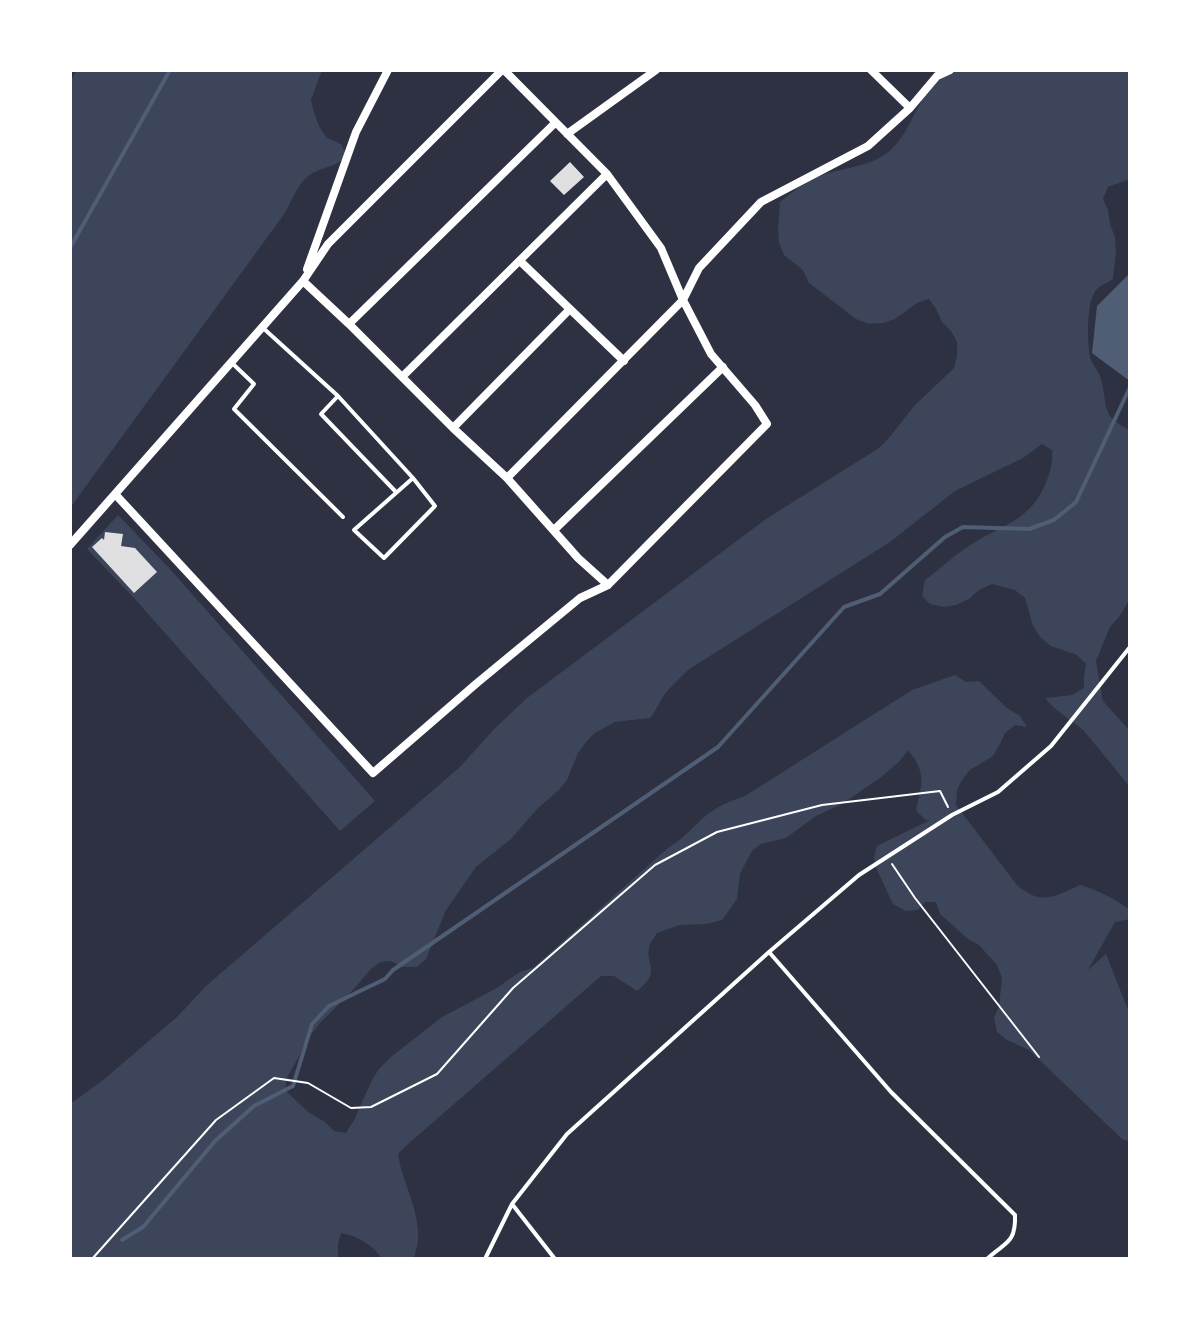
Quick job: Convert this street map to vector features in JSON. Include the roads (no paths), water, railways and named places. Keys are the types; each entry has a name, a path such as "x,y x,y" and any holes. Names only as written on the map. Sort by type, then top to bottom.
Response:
{"street":[{"path":"303,281 356,132 388,70"},
{"path":"70,545 262,327 303,281 328,244 503,70 607,174 661,248 711,354 755,405 767,424 608,585 580,598 373,773 115,494"},
{"path":"567,134 656,70"},
{"path":"871,70 910,108"},
{"path":"507,478 683,300 699,268 761,202 868,146 910,108 937,76 950,70"},
{"path":"349,324 555,123"},
{"path":"402,377 607,174"},
{"path":"520,261 624,361"},
{"path":"303,281 507,478 578,558 608,585"},
{"path":"453,428 569,310"},
{"path":"554,530 723,367"}],"lane":[{"path":"262,327 338,396 413,478 435,506 384,558 354,530 413,478"},
{"path":"231,363 254,384 234,409 343,517"},
{"path":"338,396 321,414 396,493"},
{"path":"485,1259 512,1204 567,1134 859,875 952,815 998,792 1051,746 1130,647"},
{"path":"769,952 891,1092 1015,1215 1015,1229 1009,1243 987,1259"},
{"path":"512,1204 555,1259"}],"waterway":[{"path":"70,248 170,70"},
{"path":"122,1240 143,1227 215,1141 254,1106 293,1086 312,1024 329,1006 385,979 393,970 718,747 844,607 880,594 945,537 963,527 1029,529 1054,520 1076,502 1130,387"}]}
